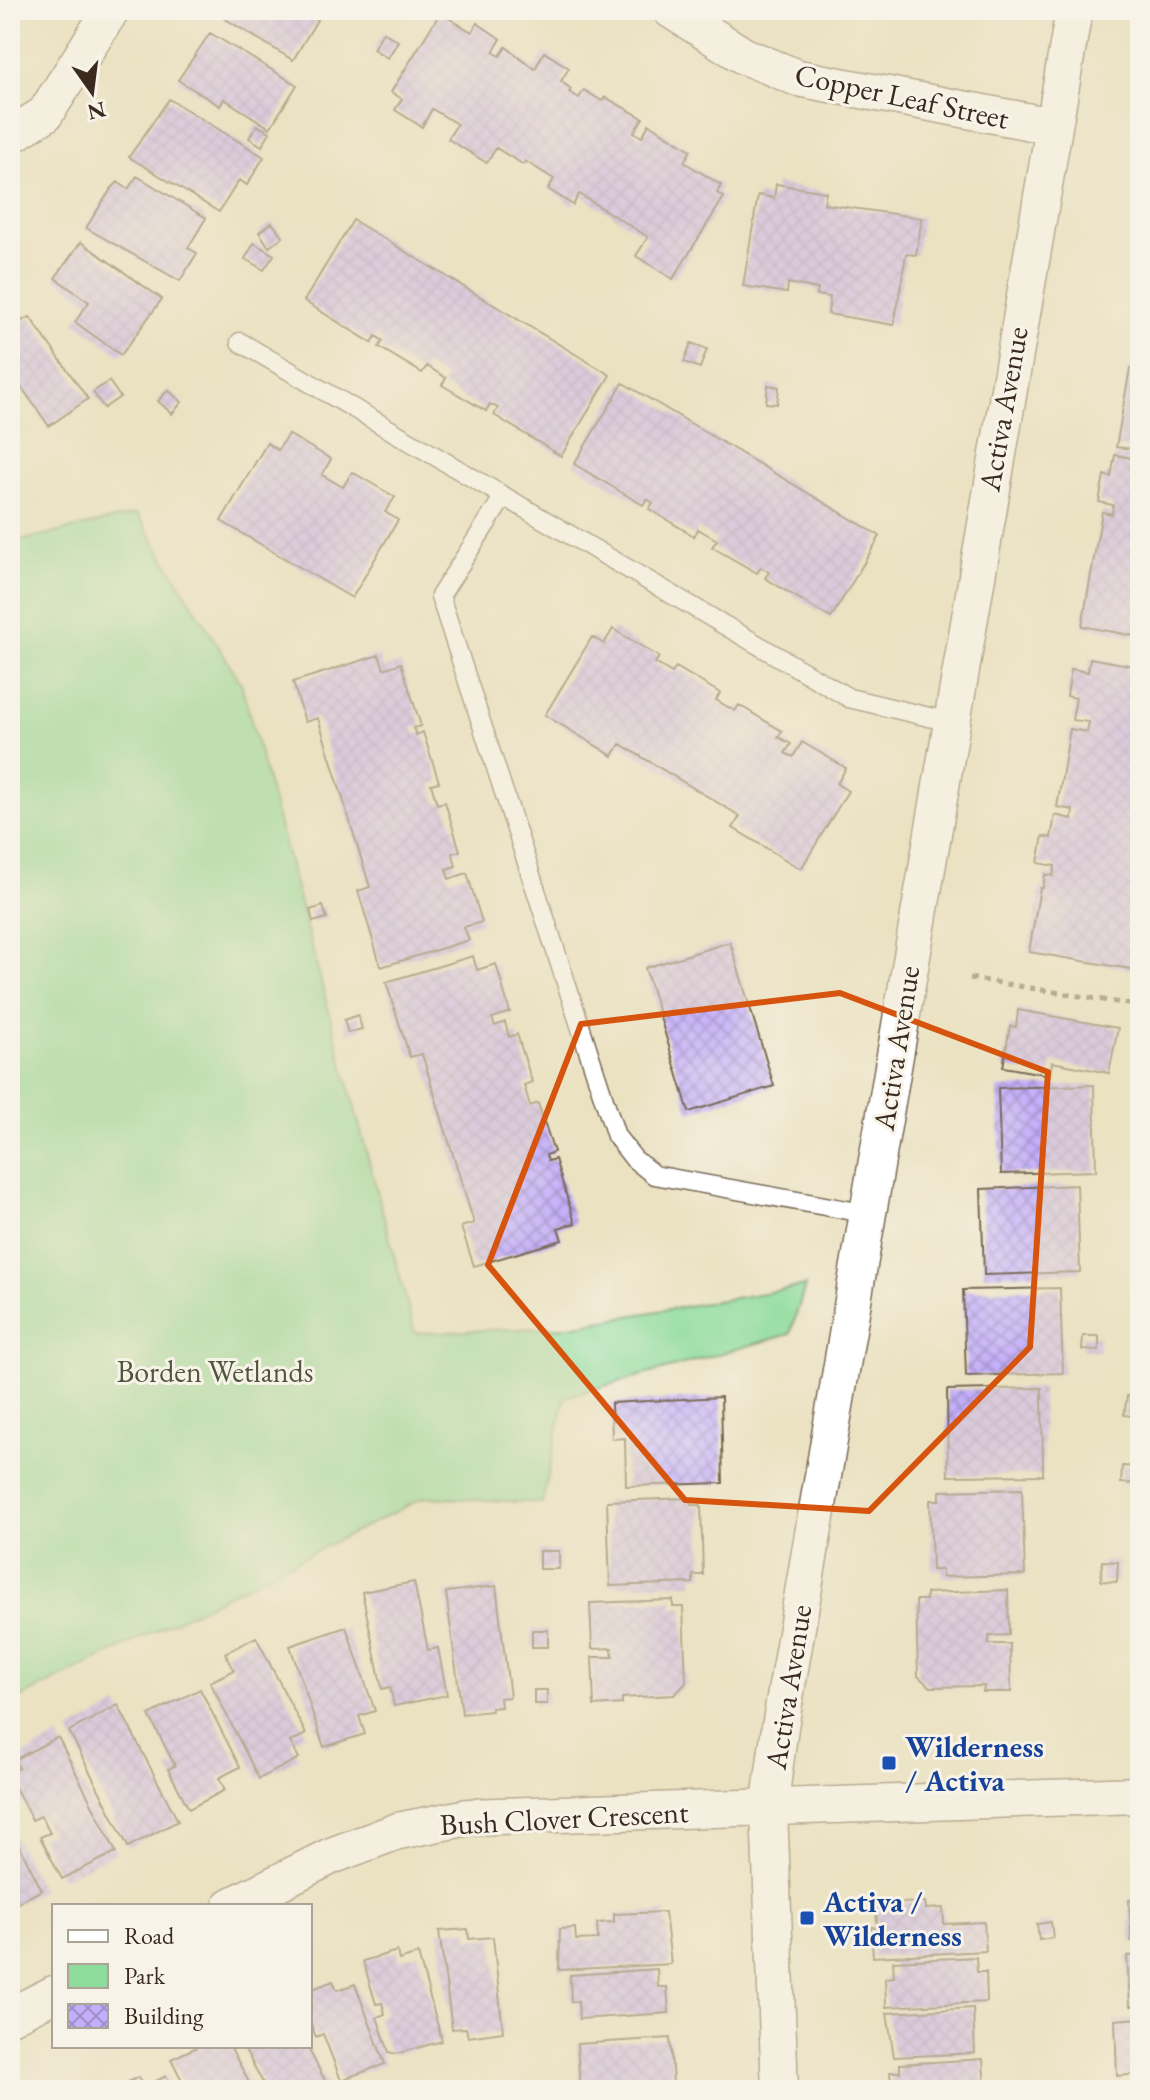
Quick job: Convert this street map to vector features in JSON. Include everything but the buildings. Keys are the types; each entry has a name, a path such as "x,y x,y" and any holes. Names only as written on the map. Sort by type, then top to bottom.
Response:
{"street":[{"path":"10,136 45,114 111,10"},
{"name":"Copper Leaf Street","path":"671,10 744,56 798,78 1052,126"},
{"name":"Activa Avenue","path":"780,2090 769,1809 950,722 1074,10"},
{"name":"Bush Clover Crescent","path":"235,1904 331,1856 385,1836 469,1817 1140,1795"},
{"path":"10,2016 52,1995"}],"lane":[{"path":"240,342 849,698 950,722"},
{"path":"504,496 440,596 616,1136 634,1159 654,1175 869,1214"}],"path":[{"path":"970,978 1140,1006"}],"highlighted area":[{"path":"840,993 1048,1072 1030,1347 869,1511 685,1500 488,1265 581,1024"}],"green space":[{"name":"Borden Wetlands","path":"137,514 241,683 415,1333 564,1327 805,1286 790,1334 565,1397 542,1503 425,1497 10,1703 10,543"}],"place":[{"name":"Wilderness / Activa","path":"889,1763"},
{"name":"Activa / Wilderness","path":"807,1918"}]}
